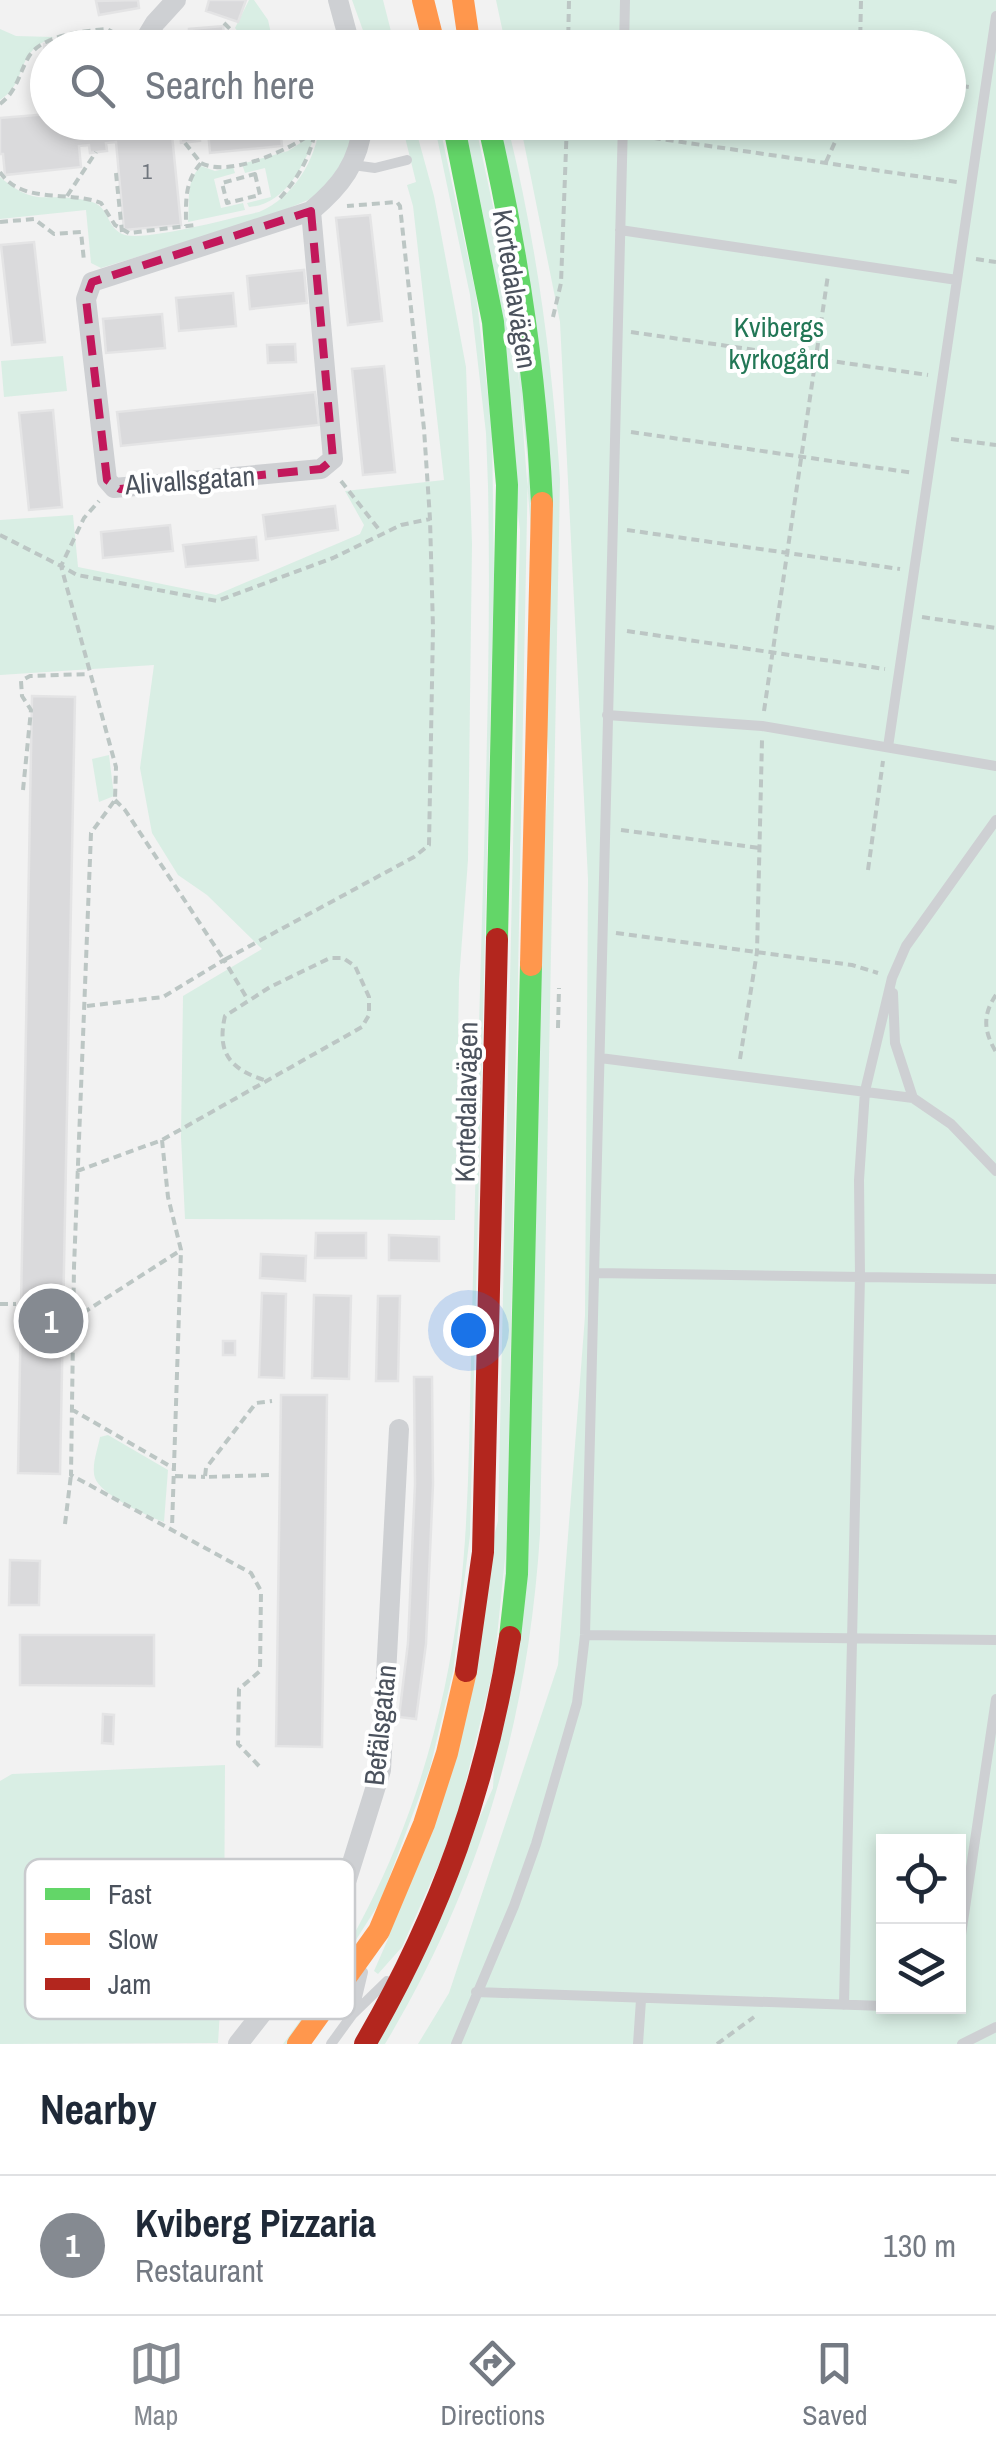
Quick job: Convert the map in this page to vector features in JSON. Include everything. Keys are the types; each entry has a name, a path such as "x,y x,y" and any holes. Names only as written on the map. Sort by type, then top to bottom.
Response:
{"main road":[{"path":"423,0 430,30"},
{"path":"463,0 467,30"},
{"name":"Kortedalavägen","path":"355,1962 380,1931 411,1859 447,1752 473,1632 486,1499 507,485 493,322 457,140"},
{"name":"Kortedalavägen","path":"366,2044 398,1992 448,1883 485,1771 509,1654 519,1539 542,503 527,317 492,140"},
{"name":"Kortedalavägen","path":"298,2044 315,2019"}],"street":[{"path":"153,30 176,0"},
{"path":"338,0 346,30"},
{"path":"92,282 311,211 332,194 353,165 359,140"},
{"name":"Alivallsgatan","path":"92,282 86,299 107,480 114,488 322,469 333,459 311,211"},
{"name":"Befälsgatan","path":"353,1859 382,1770 399,1429"},
{"name":"Befälsgatan","path":"238,2044 258,2019"}],"lane":[{"path":"624,30 625,0"},
{"path":"888,747 996,16"},
{"path":"456,2044 514,1906 553,1788 577,1703 585,1634 623,140"},
{"path":"353,165 375,168 407,160"},
{"path":"620,230 957,280"},
{"path":"607,715 762,726 996,766"},
{"path":"844,2005 859,1180 865,1091 892,978 906,946 996,820"},
{"path":"892,978 895,1043 913,1098"},
{"path":"600,1058 913,1098 951,1124 996,1172"},
{"path":"595,1273 996,1279"},
{"path":"585,1634 996,1640"},
{"path":"963,1924 996,1699"},
{"path":"355,2003 370,1941"},
{"path":"355,2012 415,1954"},
{"path":"476,1992 876,2006"},
{"path":"638,2044 641,2000"},
{"path":"332,2044 349,2019"},
{"path":"962,2044 996,2027"}],"path":[{"path":"568,30 569,0"},
{"path":"860,30 861,0"},
{"path":"224,24 230,30"},
{"path":"0,104 14,92 30,54"},
{"path":"966,87 985,90"},
{"path":"185,143 201,163 214,168 285,151 301,140"},
{"path":"273,204 301,172 312,140"},
{"path":"552,318 561,283 566,140"},
{"path":"695,140 972,184"},
{"path":"826,162 836,140"},
{"path":"68,196 70,187 96,152"},
{"path":"186,226 186,191 201,163"},
{"path":"237,164 241,178"},
{"path":"0,172 11,184 26,191 101,203 122,232"},
{"path":"116,174 122,232"},
{"path":"254,174 260,196 244,199 227,203 222,182 254,174"},
{"path":"244,199 248,212"},
{"path":"85,1006 163,998 429,845 433,628 430,519 400,206 397,202 335,207"},
{"path":"0,222 34,220 54,234 82,232 85,269 92,282"},
{"path":"122,232 154,232 204,223"},
{"path":"961,256 996,262"},
{"path":"737,1074 757,952 762,726 830,260"},
{"path":"619,330 943,378"},
{"path":"615,429 928,475"},
{"path":"934,436 996,446"},
{"path":"340,480 382,533"},
{"path":"65,1524 71,1475 72,1320 92,833 115,800 116,766 61,566 84,518 114,488"},
{"path":"0,536 77,575 217,601 333,558 382,533 430,519"},
{"path":"613,528 914,571"},
{"path":"908,614 996,628"},
{"path":"610,628 900,672"},
{"path":"23,790 30,710 22,696 20,680 30,676 90,674"},
{"path":"868,870 888,747"},
{"path":"115,800 126,810 248,1000"},
{"path":"606,828 760,848"},
{"path":"603,932 852,965 892,978"},
{"path":"77,1171 162,1140 267,1081 362,1027 369,1015 369,997 355,966 343,958 330,958 224,1016 223,1046 240,1073 267,1081"},
{"path":"996,996 988,1008 985,1028 996,1052"},
{"path":"162,1140 168,1197 181,1250 172,1530"},
{"path":"72,1320 181,1250"},
{"path":"0,1304 16,1304"},
{"path":"205,1476 206,1468 256,1403 272,1401"},
{"path":"71,1409 175,1472 270,1476"},
{"path":"71,1475 251,1573 261,1592 260,1671 238,1689 238,1744 259,1766"},
{"path":"718,2044 773,2003"}],"highlighted area":[{"path":"311,211 333,459 321,469 120,489 107,480 86,299 92,282"}],"green space":[{"path":"249,0 254,0 270,30 237,30"},
{"path":"352,0 383,0 391,30 363,30"},
{"name":"Kvibergs kyrkogård","path":"496,0 996,0 996,2044 418,2044 449,1993 558,1665 585,1316 588,879 560,322 523,140 966,140 966,30 502,30"},
{"path":"0,29 30,36 30,54 15,84 0,100"},
{"path":"305,140 313,140 282,193 249,207 247,203 271,197 265,168 245,173 242,164 288,151"},
{"path":"317,140 350,140 345,159 324,189 308,200 270,216 101,268 91,263 86,210 0,219 0,177 32,196 93,202 116,230 132,236 259,212 293,187"},
{"path":"406,140 419,140 434,196 466,367 472,544 468,860 459,980 455,1220 185,1219 181,1137 183,996 262,949 207,895 178,875 152,833 140,768 154,665 0,675 0,520 73,515 78,567 216,595 360,534 364,525 345,491 444,480 413,206 407,185 416,182"},
{"path":"438,140 443,140 476,294 492,429 494,574 470,1535 453,1672 430,1768 380,1902 355,1941 355,1931 402,1831 422,1774 451,1656 463,1565 489,632 486,433 470,295"},
{"path":"467,140 479,140 507,271 528,464 507,1539 494,1666 454,1830 402,1947 378,1974 374,1971 388,1939 498,1521 520,530"},
{"path":"500,140 511,140 534,255 560,479 540,1534 524,1670 494,1799 448,1923 419,1984 385,2044 377,2044 493,1788 549,761"},
{"path":"201,166 215,171 233,167 235,173 214,179 221,208 243,203 245,210 188,222 190,185"},
{"path":"63,356 67,391 4,397 1,361"},
{"path":"109,755 114,796 99,802 92,759"},
{"path":"108,1435 168,1470 164,1522 125,1504 95,1478 100,1437"},
{"path":"225,1765 224,1859 25,1859 25,2019 220,2019 218,2043 0,2044 0,1781 12,1774"},
{"path":"301,2019 306,2019 290,2044 283,2044"}],"building":[{"path":"138,0 139,8 99,15 96,1"},
{"path":"209,0 246,0 238,22 206,11"},
{"path":"223,26 224,30 189,30"},
{"path":"30,116 30,140 172,140 181,225 124,230 116,142 106,143 107,151 90,153 89,145 79,146 81,167 5,175 0,154 0,118"},
{"path":"209,140 281,140 282,146 210,153"},
{"path":"370,215 382,321 348,325 336,218"},
{"path":"34,242 45,342 12,345 1,245"},
{"path":"304,270 307,303 250,309 247,276"},
{"path":"233,293 236,326 179,331 176,298"},
{"path":"162,314 165,348 106,353 103,319"},
{"path":"295,344 296,362 268,363 267,345"},
{"path":"384,366 395,472 363,475 352,369"},
{"path":"315,392 319,425 121,446 117,412"},
{"path":"53,410 62,507 29,510 19,413"},
{"path":"335,506 338,530 266,539 263,515"},
{"path":"170,525 173,551 103,558 101,532"},
{"path":"256,537 258,560 186,567 183,545"},
{"path":"32,696 75,697 60,1474 18,1473"},
{"path":"316,1233 366,1233 366,1258 315,1258"},
{"path":"389,1235 439,1237 439,1261 389,1260"},
{"path":"261,1254 306,1256 305,1281 260,1278"},
{"path":"262,1293 286,1294 284,1378 259,1377"},
{"path":"314,1295 351,1296 349,1379 312,1378"},
{"path":"378,1296 400,1296 398,1381 376,1381"},
{"path":"223,1341 235,1341 235,1355 223,1355"},
{"path":"414,1377 432,1377 433,1484 426,1644 416,1719 399,1717 408,1643 415,1484"},
{"path":"281,1395 327,1395 322,1747 276,1746"},
{"path":"10,1560 40,1561 39,1605 9,1605"},
{"path":"20,1635 154,1635 154,1686 20,1685"},
{"path":"103,1714 114,1715 113,1744 102,1743"}],"traffic: fast":[{"path":"457,140 493,322 507,485 497,939"},
{"path":"492,140 524,311 542,503"},
{"path":"510,1637 517,1574 531,965"}],"traffic: slow":[{"path":"423,0 430,30"},
{"path":"463,0 467,30"},
{"path":"531,965 542,503"},
{"path":"355,1964 379,1931 424,1824 447,1753 466,1671"},
{"path":"298,2044 316,2019"}],"traffic: jam":[{"path":"466,1671 483,1552 497,939"},
{"path":"365,2044 416,1946 457,1848 488,1745 510,1637"}],"place":[{"name":"Kviberg Pizzaria","path":"51,1321"}]}
